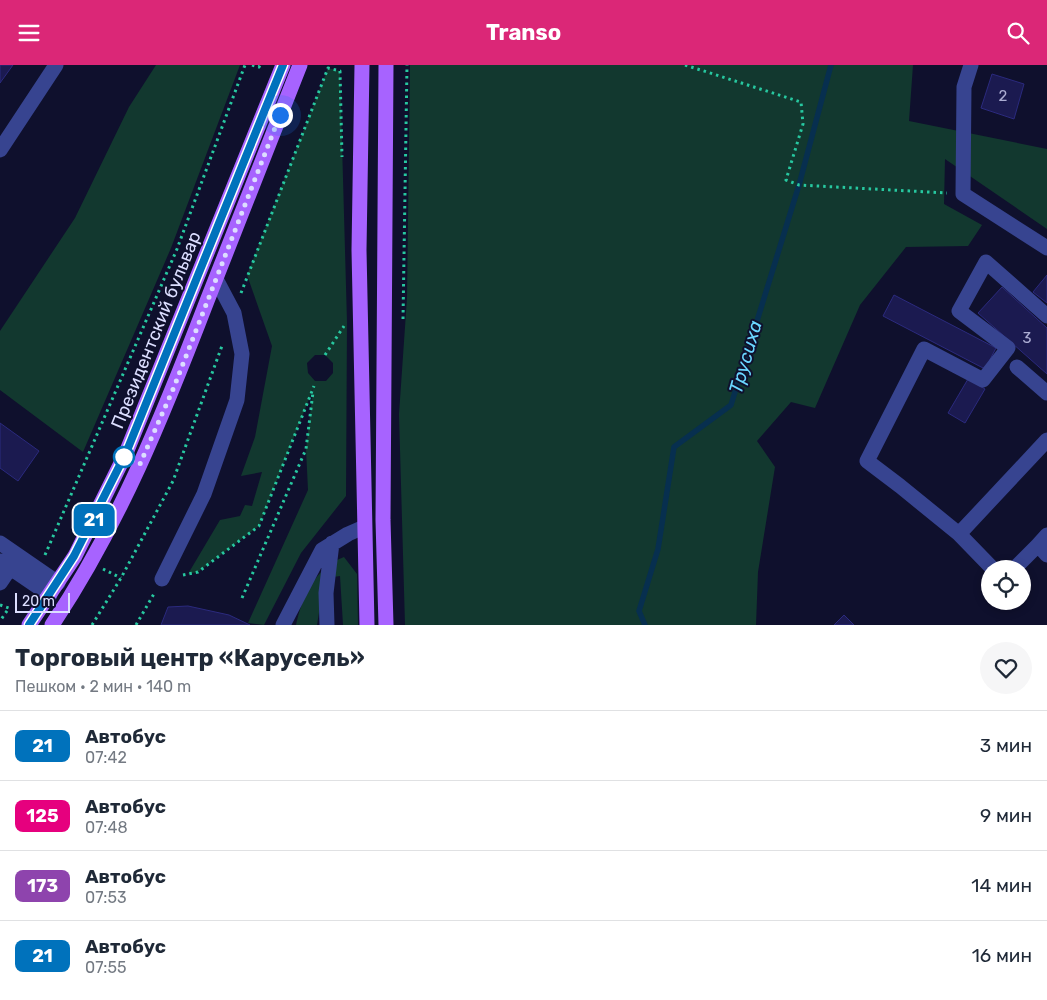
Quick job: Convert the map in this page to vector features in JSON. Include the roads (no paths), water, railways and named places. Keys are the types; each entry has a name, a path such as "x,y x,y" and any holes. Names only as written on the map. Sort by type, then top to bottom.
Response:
{"main road":[{"name":"Президентский бульвар","path":"29,625 54,589 92,523 126,453 283,65"},
{"name":"Президентский бульвар","path":"52,625 95,556 140,464 174,387 300,65"},
{"path":"362,65 360,249 366,625"},
{"path":"386,65 383,520 386,625"},
{"path":"54,589 69,600"}],"street":[{"path":"0,150 56,65"},
{"path":"971,65 964,87 963,194 1047,248"},
{"path":"984,560 959,534 900,485 867,461 924,349 983,379 1008,348 959,311 986,262 1047,317"},
{"path":"162,579 204,494 237,400 242,354 234,313 216,279"},
{"path":"1017,367 1047,393"},
{"path":"959,534 1047,440"},
{"path":"283,625 322,550 364,527"},
{"path":"0,543 10,562 54,589"},
{"path":"327,625 326,593 332,543"},
{"path":"1025,560 1044,545"},
{"path":"0,583 10,562"}],"waterway":[{"name":"Трусиха","path":"645,625 639,611 658,549 674,447 731,405 799,185 831,65"}]}
